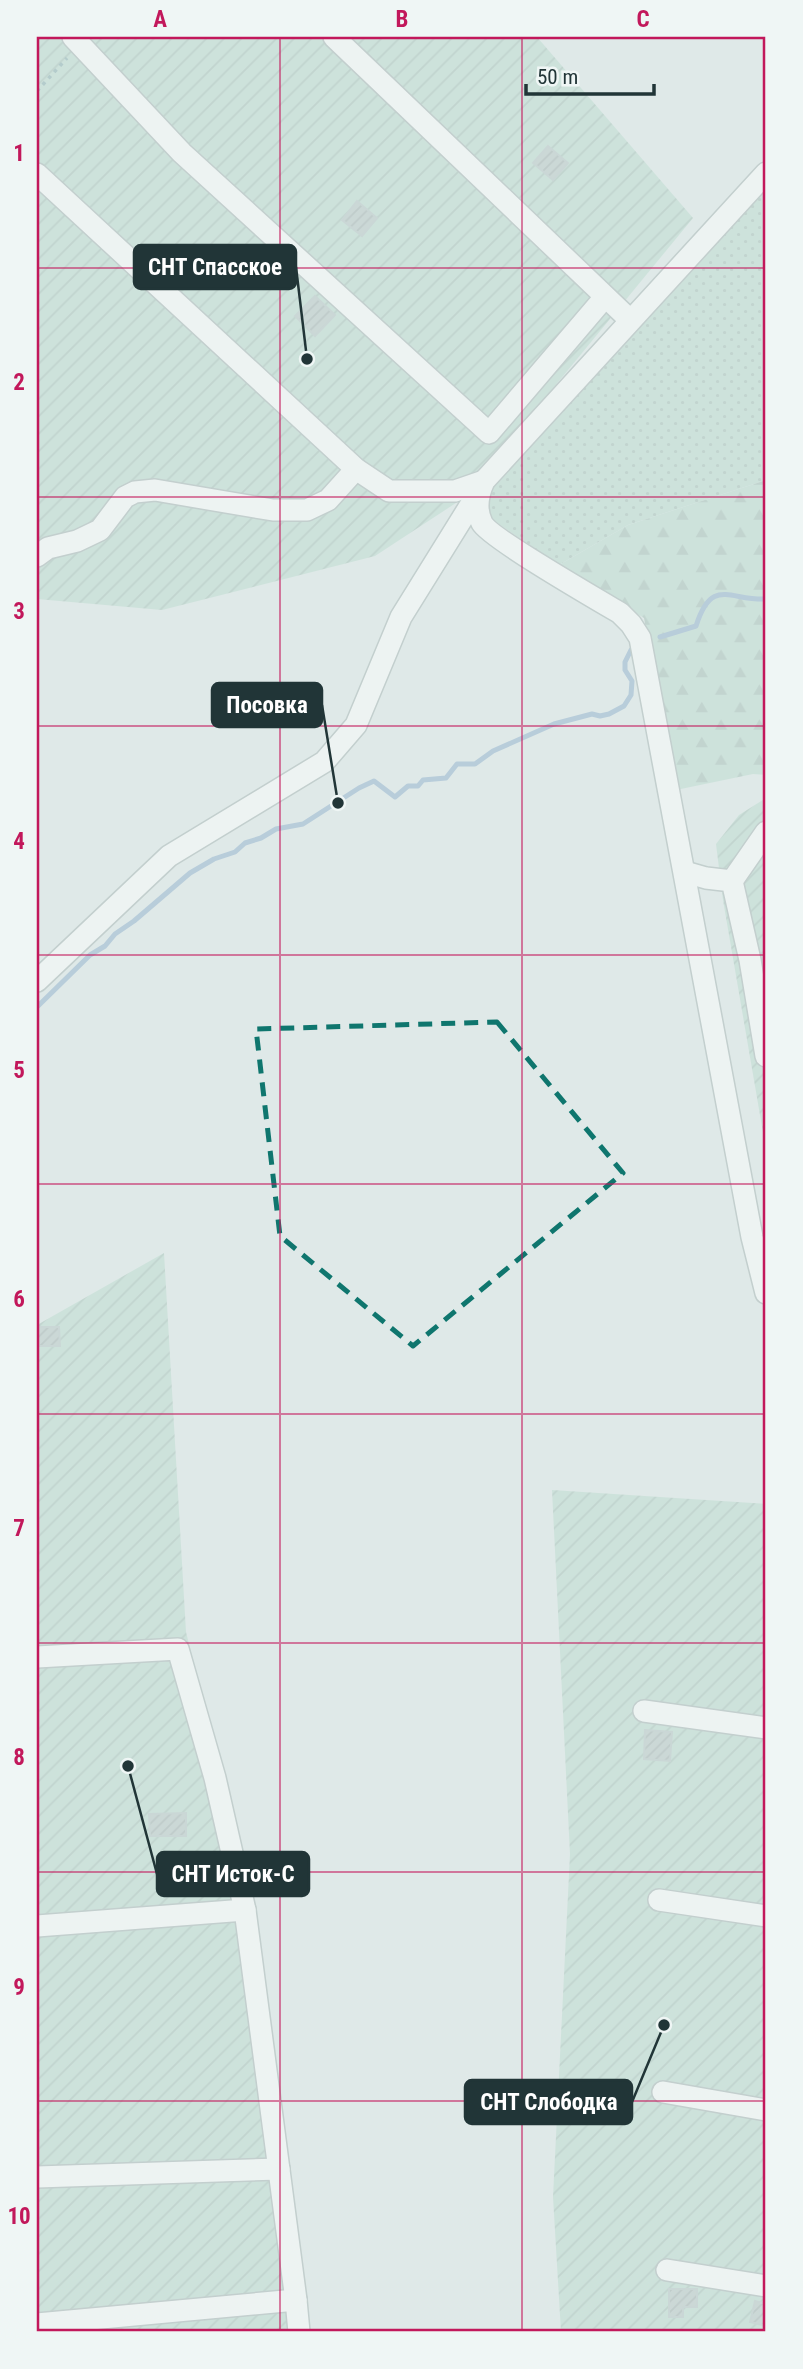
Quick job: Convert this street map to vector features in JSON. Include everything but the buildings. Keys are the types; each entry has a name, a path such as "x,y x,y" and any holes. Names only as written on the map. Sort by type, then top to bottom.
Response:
{"street":[{"path":"334,37 630,320"},
{"path":"80,39 182,153 489,433 605,297"},
{"path":"37,981 169,856 324,762 356,725 401,617 481,487 766,173"},
{"path":"37,174 356,470 389,491 455,491 481,487"},
{"path":"37,556 48,548 77,541 100,530 125,497 135,492 155,490 273,510 307,510 328,500 356,470"},
{"path":"481,487 477,509 482,526 620,613 640,638 752,1237 766,1293"},
{"path":"766,832 732,881 750,960 766,1056"},
{"path":"685,872 732,881"},
{"path":"37,1657 178,1649 215,1778 245,1910 299,2332"},
{"path":"644,1711 766,1728"},
{"path":"659,1900 766,1916"},
{"path":"37,1926 245,1910"},
{"path":"663,2092 766,2110"},
{"path":"37,2177 279,2169"},
{"path":"667,2270 766,2286"},
{"path":"37,2324 296,2300"}],"path":[{"path":"37,91 80,39"}],"highlighted area":[{"path":"497,1022 623,1173 413,1346 280,1236 256,1029"}],"green space":[{"path":"37,37 537,37 693,218 462,499 375,556 162,610 37,599"},
{"path":"766,185 766,480 628,525 559,565 487,516 492,489 635,325"},
{"path":"766,480 766,775 753,774 676,790 644,618 559,565 628,525"},
{"path":"766,798 766,1150 723,900 716,844 739,815"},
{"path":"164,1253 186,1632 253,1901 309,2332 37,2332 37,1325"},
{"path":"552,1490 766,1504 766,2332 561,2332 553,2197 570,1854"}],"waterway":[{"path":"660,637 696,626 702,611 716,596 724,594 766,599"},
{"path":"37,1007 90,955 105,946 115,934 190,873 214,859 235,852 245,843 276,829 303,824 374,781 395,797 408,786 418,786 423,780 446,778 457,764 475,764 493,751 554,724 592,714 609,714 624,706 631,695 632,681 625,670 625,662 631,650"}],"place":[{"name":"СНТ Спасское","path":"307,359"},
{"name":"Посовка","path":"338,803"},
{"name":"СНТ Исток-С","path":"128,1766"},
{"name":"СНТ Слободка","path":"664,2025"}]}
